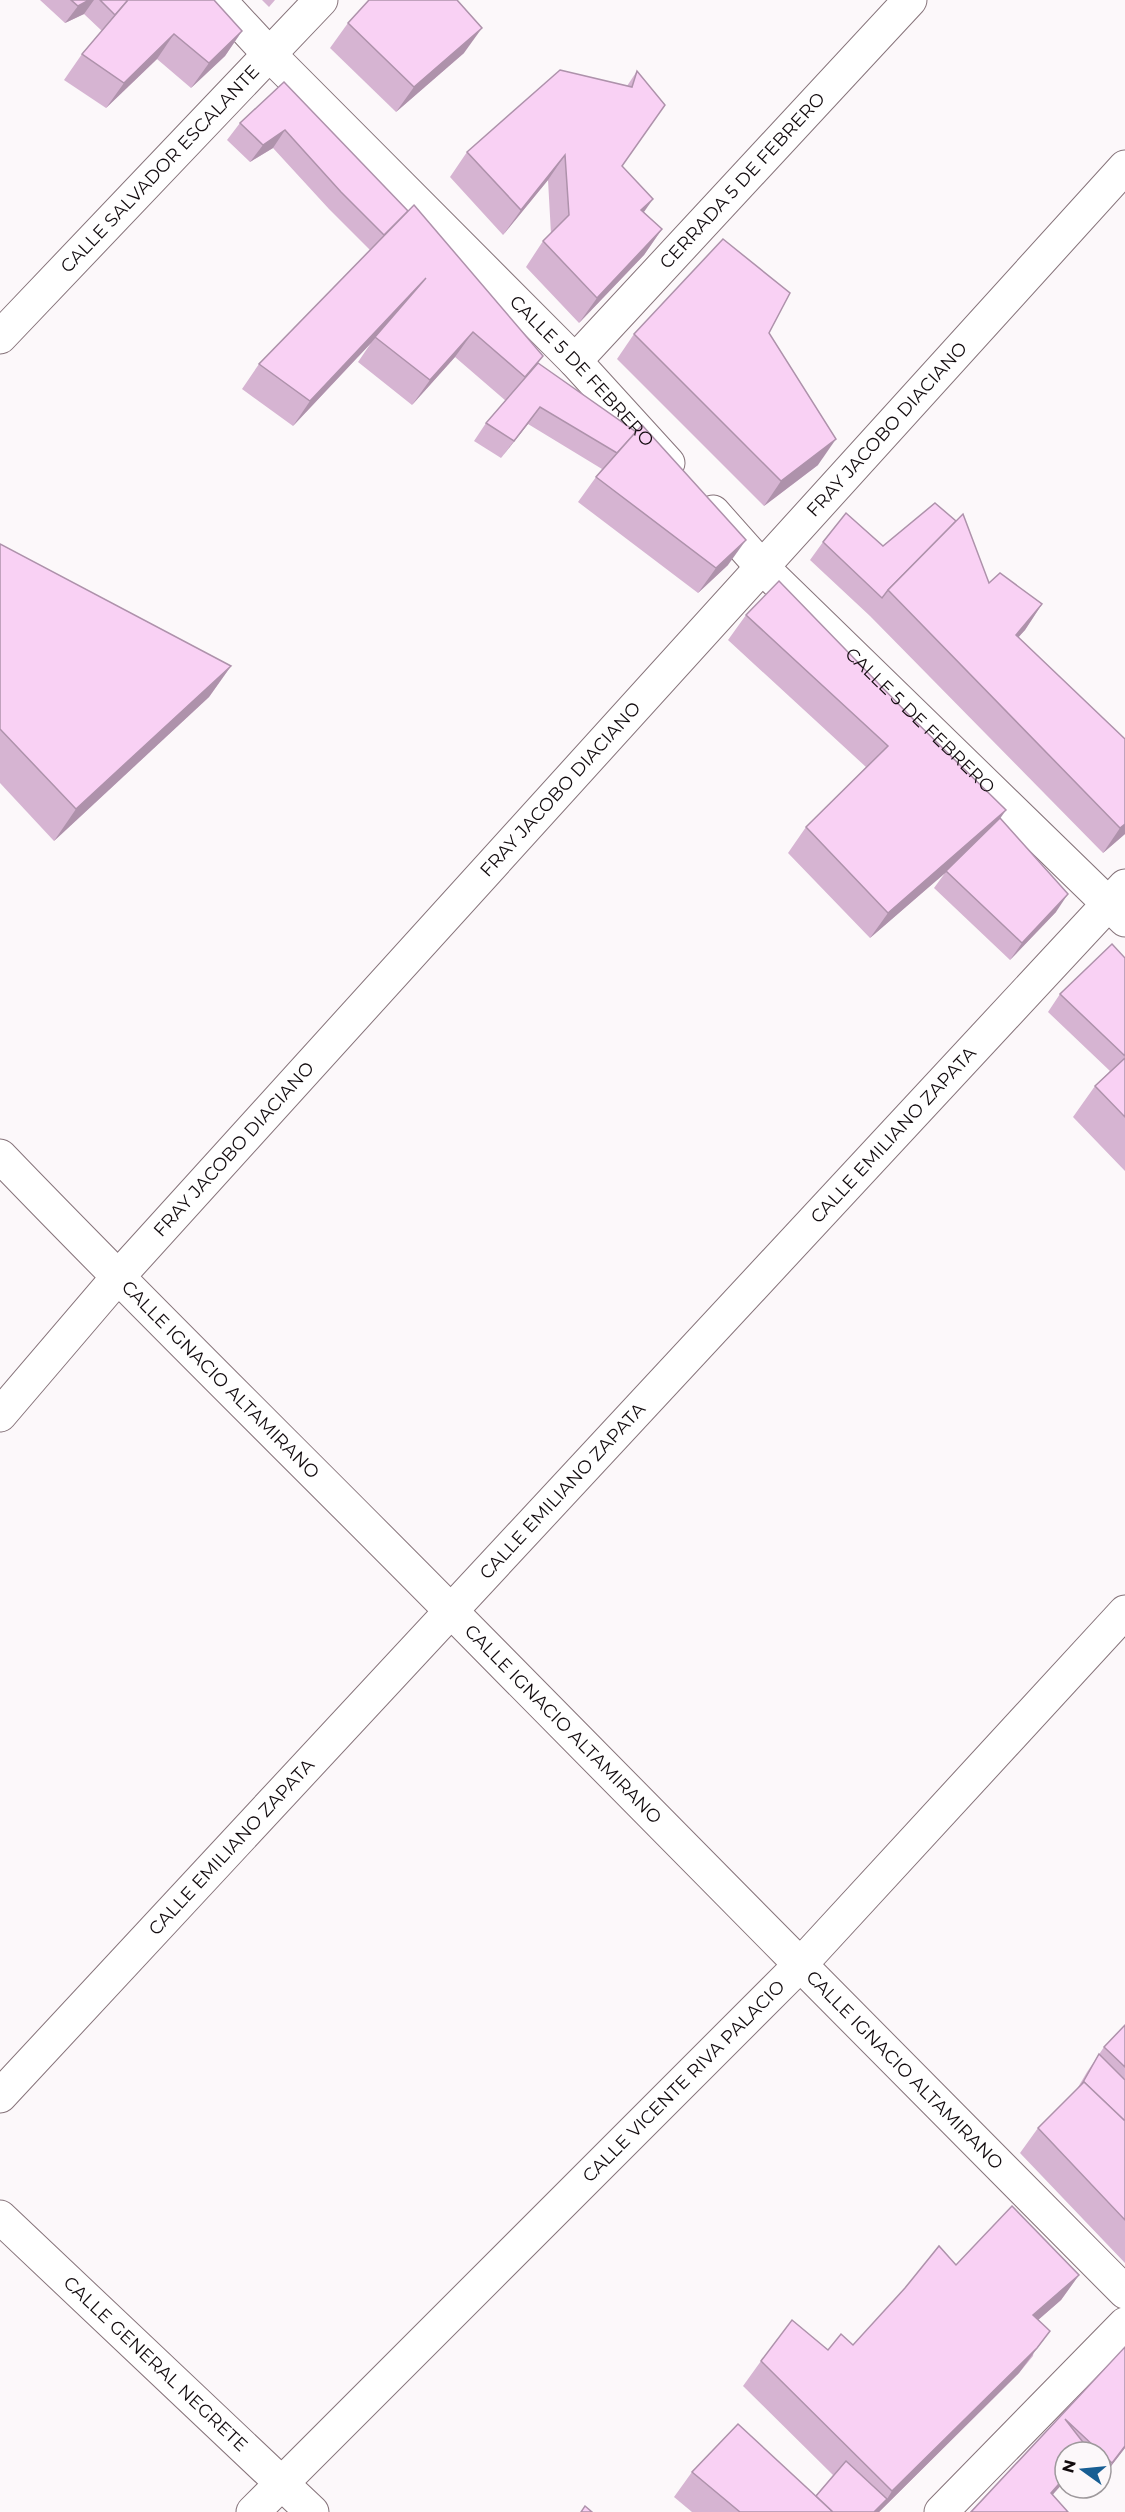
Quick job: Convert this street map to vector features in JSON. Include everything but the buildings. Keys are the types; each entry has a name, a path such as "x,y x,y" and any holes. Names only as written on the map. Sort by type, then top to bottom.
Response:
{"street":[{"name":"CALLE 5 DE FEBRERO","path":"219,0 270,55 575,361 761,566 1120,903"},
{"name":"CALLE SALVADOR ESCALANTE","path":"0,337 321,0"},
{"name":"CERRADA 5 DE FEBRERO","path":"575,361 910,0"},
{"name":"FRAY JACOBO DIACIANO","path":"0,1415 117,1278 761,566 1125,168"},
{"name":"CALLE EMILIANO ZAPATA","path":"0,2096 450,1610 1120,903"},
{"name":"CALLE IGNACIO ALTAMIRANO","path":"0,1156 117,1278 450,1610 799,1966 1125,2292"},
{"name":"CALLE VICENTE RIVA PALACIO","path":"253,2512 799,1966 1125,1612"},
{"name":"CALLE GENERAL NEGRETE","path":"0,2217 312,2512"},
{"path":"941,2512 1125,2324"}]}
